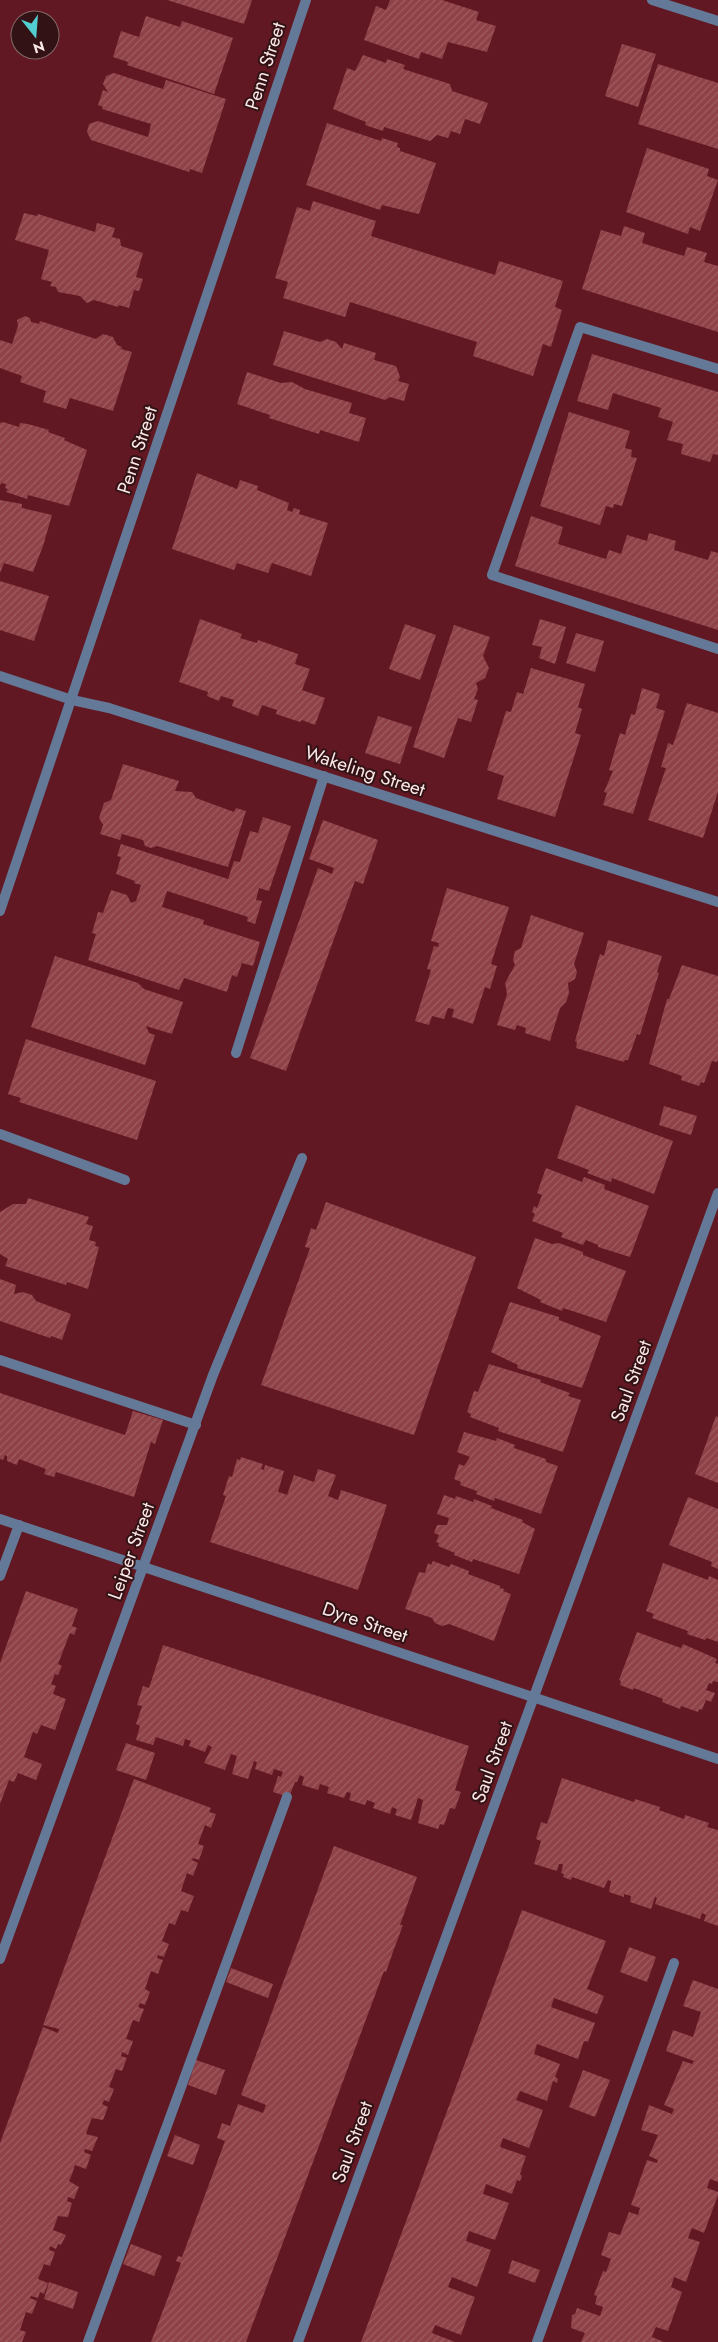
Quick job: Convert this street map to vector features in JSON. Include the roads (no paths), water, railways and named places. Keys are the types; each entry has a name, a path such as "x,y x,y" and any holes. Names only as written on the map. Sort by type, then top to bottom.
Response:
{"street":[{"name":"Penn Street","path":"0,911 306,0"},
{"path":"652,0 718,21"},
{"path":"718,369 580,327 492,576 718,649"},
{"name":"Wakeling Street","path":"0,676 72,700 109,708 718,902"},
{"path":"236,1053 324,776"},
{"path":"0,1134 125,1180"},
{"name":"Leiper Street","path":"0,1959 214,1375 302,1158"},
{"name":"Saul Street","path":"298,2342 718,1193"},
{"path":"0,1360 196,1425"},
{"name":"Dyre Street","path":"0,1519 718,1759"},
{"path":"0,1576 19,1525"},
{"path":"88,2342 287,1797"},
{"path":"538,2342 674,1963"}]}
